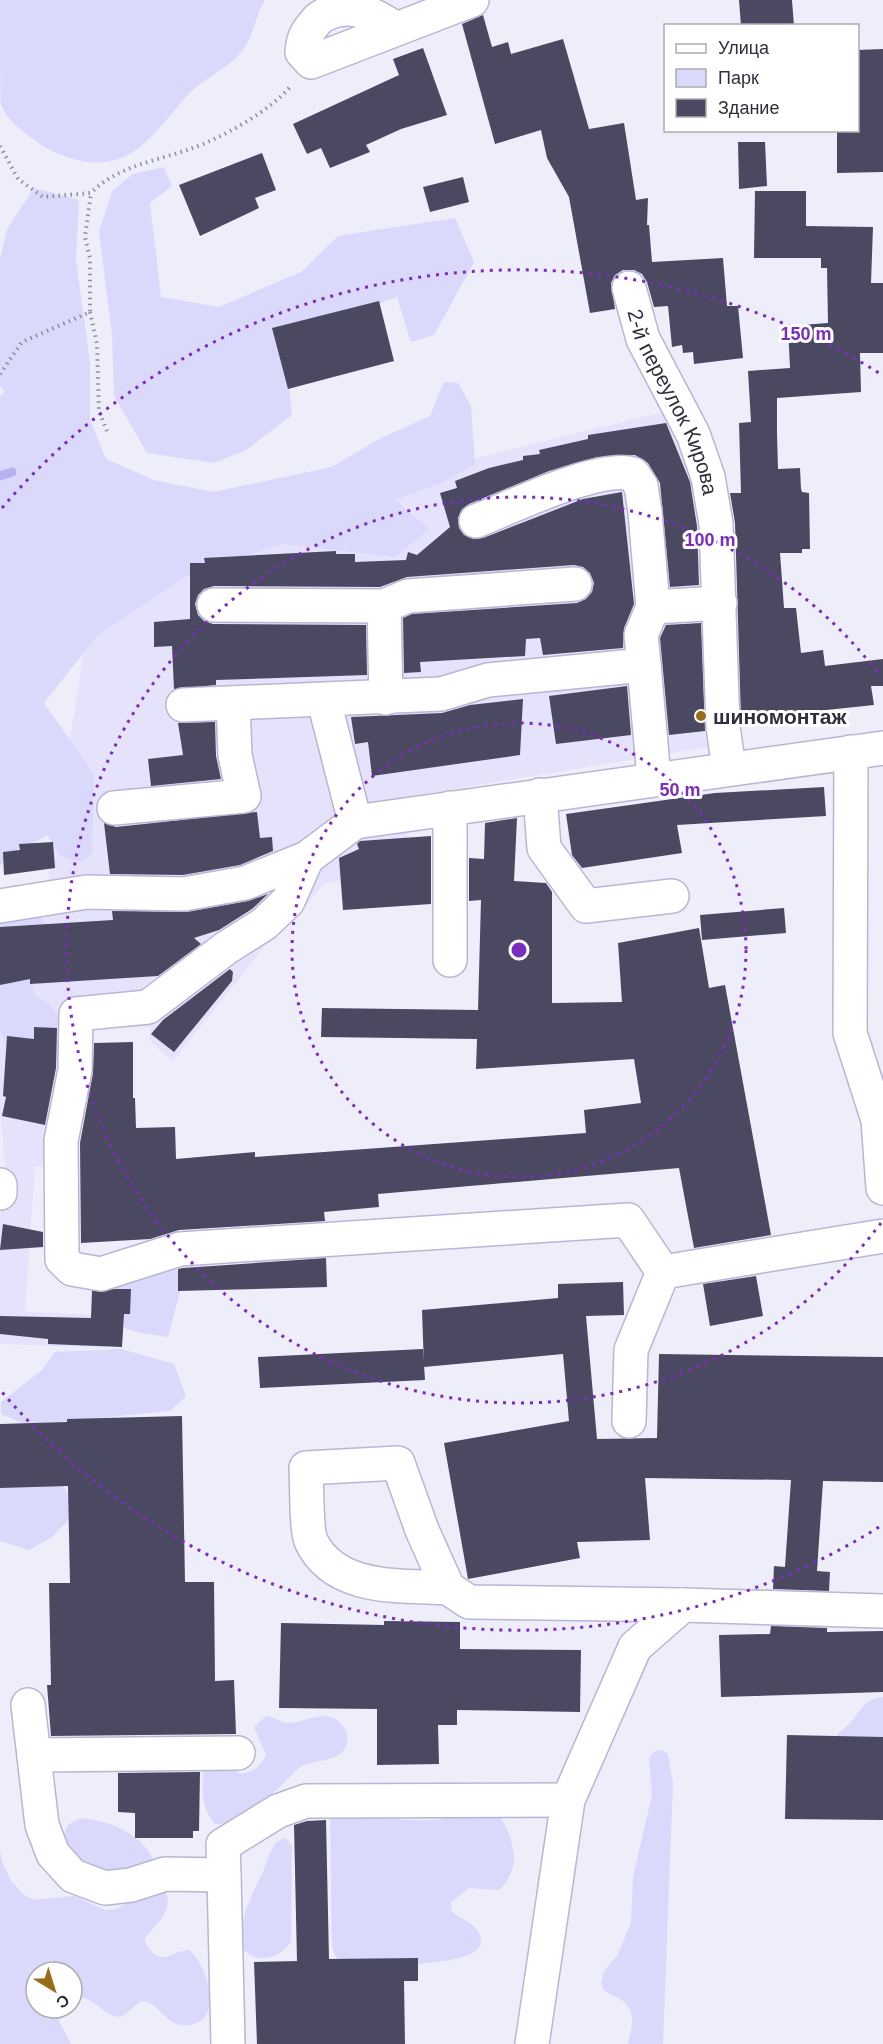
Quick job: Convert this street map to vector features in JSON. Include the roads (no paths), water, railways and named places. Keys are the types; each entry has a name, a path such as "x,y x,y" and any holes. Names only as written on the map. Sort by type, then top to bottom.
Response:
{"street":[{"path":"396,29 369,10 342,3 327,10 303,36 302,52 311,62 472,0"},
{"name":"2-й переулок Кирова","path":"629,288 643,339 693,434 708,477 716,524 723,727 729,768"},
{"path":"476,521 600,474 625,471 633,474 641,486 644,503 652,607 641,635 654,778"},
{"path":"214,604 384,606 408,596 575,584"},
{"path":"652,607 720,603"},
{"path":"384,606 386,698"},
{"path":"183,705 324,701 441,694 489,680 644,665"},
{"path":"324,701 355,822"},
{"path":"114,807 244,796 235,755 233,703"},
{"path":"0,906 87,892 184,894 245,883 307,858 355,822 654,778 883,748"},
{"path":"851,752 850,1033 880,1120 883,1188"},
{"path":"540,795 544,848 586,906 672,896"},
{"path":"450,808 450,960"},
{"path":"307,858 288,901 264,924 226,948 148,1007 76,1014 75,1070 61,1141 62,1259 72,1269 101,1274 180,1249 628,1220 663,1272"},
{"path":"0,1185 0,1193"},
{"path":"663,1272 883,1236"},
{"path":"629,1421 631,1350 663,1272"},
{"path":"448,1588 422,1530 398,1463 306,1468 310,1540 322,1557 341,1574 371,1584 448,1588 469,1602 883,1611"},
{"path":"532,2044 568,1800 635,1647 683,1605"},
{"path":"28,1706 42,1825 52,1854 73,1876 105,1888 131,1885 165,1874 224,1875"},
{"path":"34,1755 238,1753"},
{"path":"228,2044 223,1845 278,1811 306,1801 568,1800"}],"waterway":[{"path":"0,476 12,472"}],"place":[{"name":"шиномонтаж","path":"701,716"}]}
